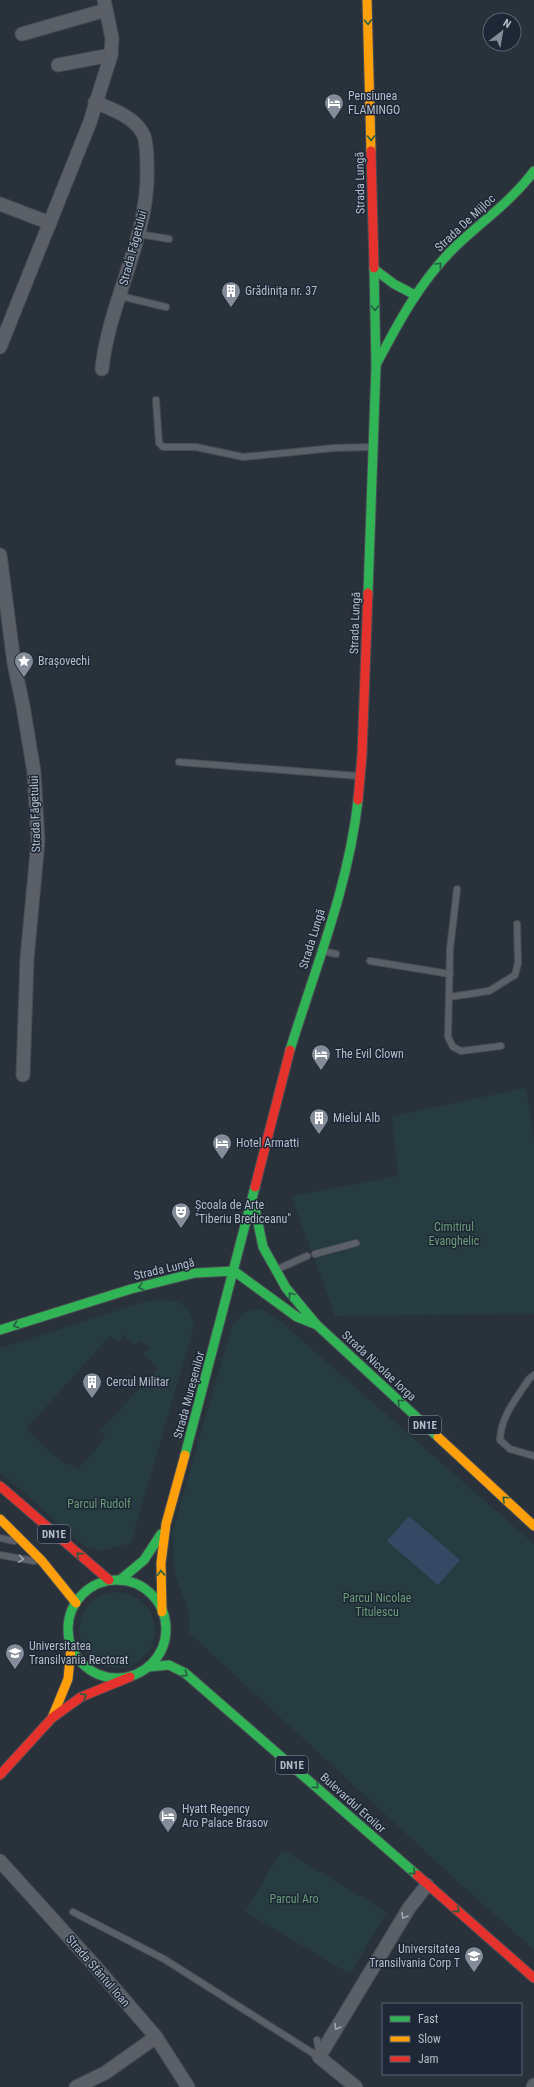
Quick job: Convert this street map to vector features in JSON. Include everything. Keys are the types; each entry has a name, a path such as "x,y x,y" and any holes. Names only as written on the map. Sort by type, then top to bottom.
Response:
{"main road":[{"name":"Strada Lungă","path":"0,1330 131,1289 195,1273 234,1271 285,1066 322,951 351,850 359,809 361,776 376,366 368,0"},
{"name":"Strada De Mijloc","path":"415,295 432,271 446,256 520,190 534,171"},
{"path":"374,269 394,284 415,295"},
{"name":"Strada Lungă","path":"376,366 415,295"},
{"path":"253,1196 263,1247 275,1271 294,1299 317,1325"},
{"name":"Strada Nicolae Iorga","path":"234,1271 297,1317 317,1325 534,1526"},
{"name":"Strada Mureșenilor","path":"162,1612 161,1563 166,1524 234,1271"},
{"name":"DN1E","path":"0,1486 109,1580"},
{"name":"DN1E","path":"0,1519 4,1525 25,1543 42,1561 76,1603"},
{"name":"Strada Mureșenilor","path":"120,1580 135,1569 153,1551 166,1524"},
{"name":"DN1E","path":"109,1580 120,1580 145,1590 155,1600 162,1612 165,1627 164,1642 158,1656 148,1667 130,1677 109,1678 89,1670 79,1660 71,1648 68,1633 69,1618 76,1603 92,1587 109,1580"},
{"path":"52,1718 68,1679 71,1648"},
{"name":"Bulevardul Eroilor","path":"148,1667 169,1665 185,1673 251,1729 534,1978"},
{"path":"0,1775 52,1718 81,1697 130,1677"}],"street":[{"path":"0,347 50,223 96,102 111,55 112,38 105,5 22,34"},
{"path":"58,66 111,55"},
{"name":"Strada Făgetului","path":"96,102 120,112 133,121 144,136 148,176 146,201 139,234 110,327 102,369"},
{"path":"0,204 50,223"},
{"name":"Strada Făgetului","path":"0,555 14,663 34,772 38,841 27,959 23,1075"},
{"name":"Strada Sfântul Ioan","path":"0,1861 95,1966 156,2037 188,2087"},
{"path":"356,2087 319,2057 409,1908 427,1885"},
{"path":"76,2087 105,2072 156,2037"}],"lane":[{"path":"139,234 169,239"},
{"path":"120,296 166,306"},
{"path":"156,400 159,443 163,447 196,447 243,457 334,448 373,447"},
{"path":"179,762 361,776"},
{"path":"457,888 450,974 448,1037 453,1046 461,1051 501,1046"},
{"path":"449,998 490,991 515,975 518,963 518,924"},
{"path":"322,951 336,954"},
{"path":"370,961 450,974"},
{"path":"315,1254 356,1243"},
{"path":"275,1271 307,1256"},
{"path":"534,1375 529,1379 504,1417 501,1426 500,1440 510,1449 534,1456"},
{"path":"0,1538 25,1543"},
{"path":"0,1555 21,1560 42,1561"},
{"path":"73,1912 164,1959 319,2057"},
{"path":"317,2040 319,2057"}],"green space":[{"name":"Cimitirul Evanghelic","path":"526,1088 534,1139 534,1314 335,1316 291,1196 398,1176 392,1116"},
{"name":"Parcul Rudolf","path":"162,1300 181,1303 191,1314 194,1327 131,1543 101,1551 87,1548 0,1472 0,1348 147,1301","holes":["124,1335 135,1345 140,1340 149,1348 143,1354 158,1368 100,1431 106,1437 78,1469 69,1462 66,1466 26,1429 110,1336 118,1343"]},
{"name":"Parcul Nicolae Titulescu","path":"260,1308 280,1321 534,1544 534,1950 468,1891 189,1633 188,1609 176,1579 173,1558 172,1532 232,1326 244,1312"},
{"path":"117,1592 131,1595 144,1603 152,1616 155,1630 152,1644 144,1657 131,1665 117,1668 103,1665 90,1657 82,1644 79,1630 82,1616 90,1603 103,1595"},
{"name":"Parcul Aro","path":"282,1849 387,1912 350,1974 245,1912"}],"water":[{"path":"409,1516 460,1560 438,1585 387,1541"}],"traffic: fast":[{"path":"376,365 393,333 431,273 455,247 516,192 534,171"},
{"path":"368,593 376,366 374,268"},
{"path":"374,269 394,284 415,295"},
{"path":"290,1050 339,895 354,832 358,800"},
{"path":"185,1455 255,1187"},
{"path":"254,1204 263,1247 286,1288 316,1324"},
{"path":"0,1330 131,1289 195,1273 234,1271 297,1317 317,1325 438,1437"},
{"path":"120,1580 144,1560 161,1534"},
{"path":"117,1580 136,1584 151,1595 162,1610 166,1629 162,1648 151,1663 136,1674 117,1678 98,1674 83,1663 72,1648 68,1629 72,1610 83,1595 98,1584 117,1580"},
{"path":"148,1667 169,1665 185,1673 417,1875"}],"traffic: slow":[{"path":"367,0 371,151"},
{"path":"438,1437 534,1526"},
{"path":"162,1612 161,1563 166,1524 185,1455"},
{"path":"0,1519 42,1561 76,1603"},
{"path":"52,1718 68,1679 71,1648"}],"traffic: jam":[{"path":"371,151 374,268"},
{"path":"358,800 362,755 368,593"},
{"path":"255,1187 290,1050"},
{"path":"0,1486 109,1580"},
{"path":"0,1775 52,1718 81,1697 130,1677"},
{"path":"417,1875 534,1978"}],"place":[{"name":"Pensiunea FLAMINGO","path":"334,120"},
{"name":"Grădinița nr. 37","path":"231,308"},
{"name":"Brașovechi","path":"24,678"},
{"name":"The Evil Clown","path":"321,1071"},
{"name":"Mielul Alb","path":"319,1135"},
{"name":"Hotel Armatti","path":"222,1160"},
{"name":"Școala de Arte \"Tiberiu Brediceanu\"","path":"181,1229"},
{"name":"Cercul Militar","path":"92,1399"},
{"name":"Universitatea Transilvania Rectorat","path":"15,1670"},
{"name":"Hyatt Regency Aro Palace Brasov","path":"168,1833"},
{"name":"Universitatea Transilvania Corp T","path":"474,1973"}]}
